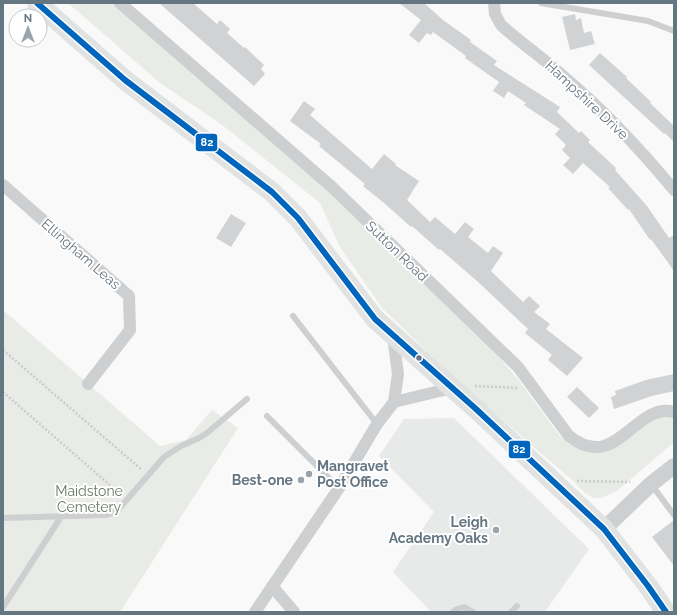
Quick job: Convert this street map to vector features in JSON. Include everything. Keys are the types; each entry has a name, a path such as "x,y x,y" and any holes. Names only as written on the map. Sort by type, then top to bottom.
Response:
{"main road":[{"path":"37,3 125,80 272,192 298,218 375,318 393,336 476,409 604,529 666,612"}],"street":[{"name":"Sutton Road","path":"120,3 332,187 518,367 570,436 579,443 586,446 598,447 610,444 658,411 667,410 674,412"},
{"name":"Hampshire Drive","path":"494,9 501,25 564,76 605,113 639,149 674,190"},
{"name":"Ellingham Leas","path":"7,188 129,296 130,330 88,384"},
{"path":"255,612 339,488 377,424 394,402 398,374 393,336"},
{"path":"394,402 452,388"},
{"path":"604,529 651,484 674,466"},
{"path":"272,586 294,612"}],"lane":[{"path":"542,3 648,21 674,31"},
{"path":"293,316 377,424"},
{"path":"3,518 108,515 117,511 164,457 207,433 247,399"},
{"path":"267,416 339,488"},
{"path":"651,484 674,515"},
{"path":"3,607 61,517"},
{"path":"511,612 517,606"},
{"path":"453,612 464,607 473,612"}],"path":[{"path":"3,350 148,476"},
{"path":"452,388 466,385 534,389"},
{"path":"3,392 127,500"},
{"path":"551,480 630,482"}],"shaded area":[{"name":"Leigh Academy Oaks","path":"454,418 589,549 545,612 431,612 393,572 434,512 379,456 404,419"}],"green space":[{"path":"68,3 112,3 332,193 495,352 520,382 560,436 569,444 584,451 655,415 674,417 674,442 617,491 601,498 593,498 585,493 462,385 382,308 340,247 320,203 221,124 160,83"},
{"name":"Maidstone Cemetery","path":"3,310 160,446 186,440 212,410 238,428 120,612 3,612"}],"building":[{"path":"159,3 193,3 217,24 220,20 230,29 227,33 264,65 261,69 265,74 254,86"},
{"path":"399,3 424,3 443,20 471,40 470,42 497,61 494,65 560,107 557,112 579,133 581,131 590,140 588,142 616,168 615,170 647,206 669,238 674,235 674,271 651,239 650,240 629,209 628,210 608,188 610,187 583,163 573,174 563,165 570,158 562,150 566,145 555,134 560,129 524,105 526,103 508,91 504,98 493,91 499,82 465,58 466,56 433,32 431,35 427,33 419,43 409,35 421,20"},
{"path":"575,14 576,20 581,18 584,33 591,31 595,44 570,50 562,17"},
{"path":"600,53 627,77 626,78 674,126 674,142 589,65"},
{"path":"304,101 315,109 310,115 372,169 384,154 396,164 395,165 419,181 407,200 430,222 435,217 455,234 465,222 474,229 468,237 488,253 493,246 503,253 491,271 523,302 529,296 540,306 534,312 550,324 546,329 583,358 567,376 548,360 552,355 525,333 528,329 477,281 363,186 365,184 319,146 321,144 290,121"},
{"path":"231,214 246,223 231,247 216,238"},
{"path":"674,374 674,391 652,396 614,409 611,397 616,395 615,391 646,380"},
{"path":"577,387 599,408 589,418 567,397"},
{"path":"674,520 674,566 652,537"}],"transit line":[{"name":"82","path":"37,3 125,80 272,192 298,218 375,319 476,409 604,529 666,612"}],"place":[{"name":"Mangravet Post Office","path":"309,474"},
{"name":"Best-one","path":"301,480"},
{"name":"Leigh Academy Oaks","path":"496,530"}]}
